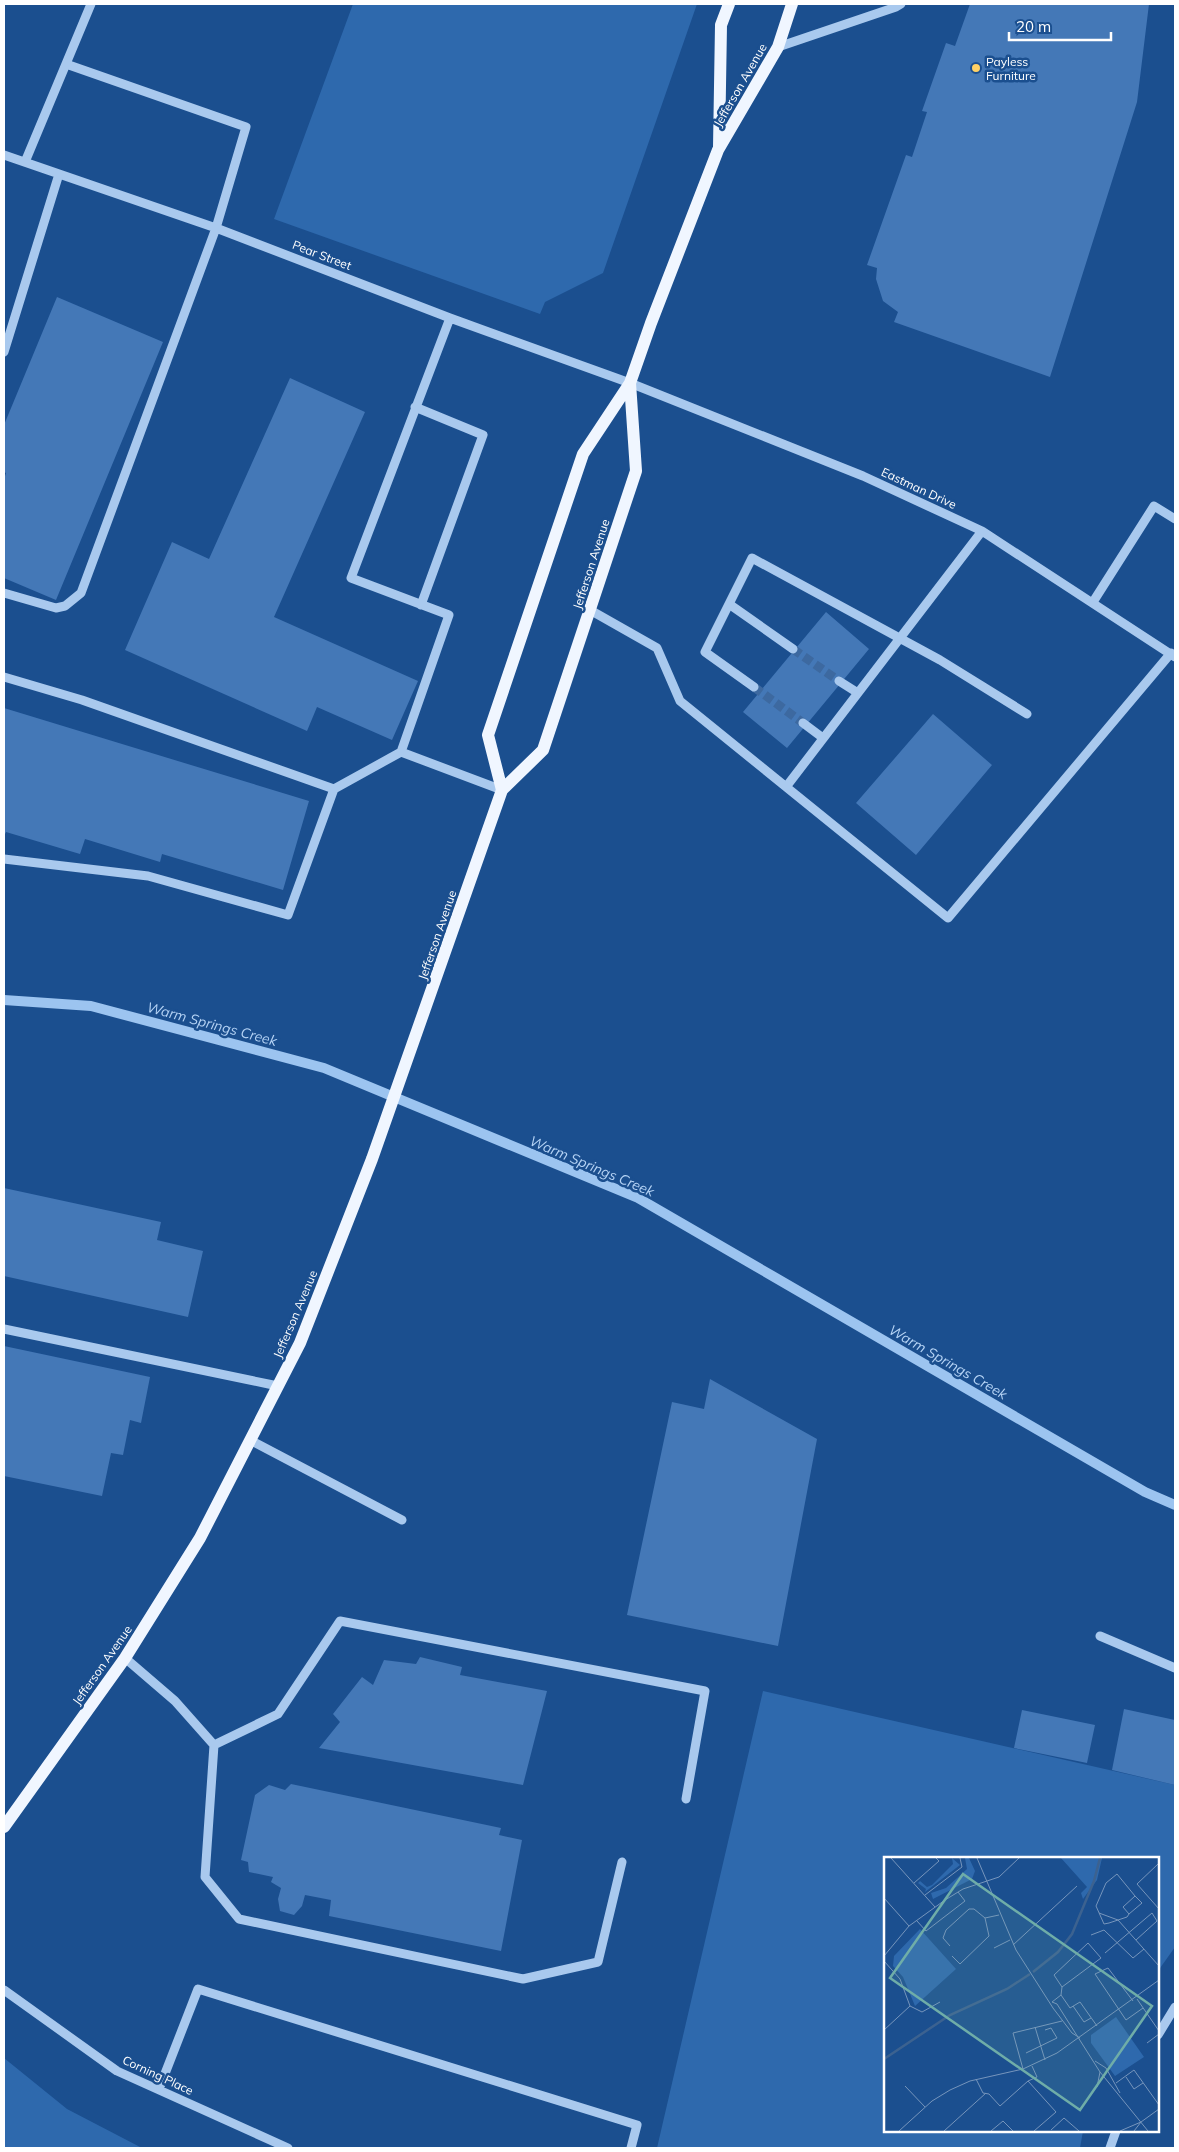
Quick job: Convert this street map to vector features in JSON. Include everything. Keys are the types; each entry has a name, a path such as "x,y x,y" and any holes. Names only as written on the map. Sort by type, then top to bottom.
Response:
{"main road":[{"name":"Jefferson Avenue","path":"718,150 721,26 728,4"},
{"name":"Jefferson Avenue","path":"502,790 488,735 583,454 630,383 651,323 718,150 778,46 792,4"},
{"name":"Jefferson Avenue","path":"4,1826 125,1658 200,1538 300,1343 372,1159 502,790 543,750 636,471 630,383"}],"street":[{"path":"25,162 91,4"},
{"path":"778,46 901,4"},
{"path":"4,594 56,608 65,606 81,593 216,228 246,126 66,64"},
{"name":"Pear Street","path":"4,155 216,228 450,318 630,383"},
{"path":"4,352 59,174"},
{"path":"4,859 148,876 288,915 334,789 401,752 449,615 351,578 450,318"},
{"name":"Eastman Drive","path":"630,383 863,476 982,531 1173,655"},
{"path":"415,407 483,435 422,605"},
{"path":"1094,602 1154,506 1175,519"},
{"path":"786,787 982,531"},
{"path":"754,688 705,652 752,558 940,660 1027,714"},
{"path":"729,604 793,649"},
{"path":"590,610 657,648 680,701 948,918 1173,655"},
{"path":"4,678 82,700 334,789"},
{"path":"839,681 858,693"},
{"path":"803,724 823,738"},
{"path":"401,752 502,790"},
{"path":"4,1329 278,1386"},
{"path":"250,1440 402,1520"},
{"path":"214,1745 278,1714 340,1622 705,1691 686,1799"},
{"path":"1100,1636 1175,1668"},
{"path":"125,1658 175,1702 214,1745 205,1877 239,1919 523,1979 598,1962 622,1862"},
{"path":"159,2089 198,1989 637,2125 631,2148"},
{"name":"Corning Place","path":"4,1990 117,2071 288,2148"},
{"path":"1159,2033 1175,2007"},
{"path":"1110,2148 1116,2132"}],"shaded area":[{"path":"353,4 697,4 603,273 545,302 540,314 274,219"},
{"path":"763,1691 1175,1785 1175,1947 1159,1970 1159,1857 884,1857 884,2132 1083,2132 1080,2148 657,2148"},
{"path":"4,2058 67,2109 142,2148 4,2148"}],"building":[{"path":"970,4 1149,4 1137,102 1050,377 894,322 898,312 883,301 876,279 877,268 867,265 906,155 912,157 927,112 922,111 946,43 955,46"},
{"path":"57,297 163,342 56,600 4,578 4,479 6,473 4,472 4,425"},
{"path":"290,378 365,412 274,617 418,681 392,740 317,707 307,731 125,650 172,542 209,559"},
{"path":"826,612 869,649 787,748 743,712"},
{"path":"4,708 309,801 283,890 162,854 160,862 85,839 80,854 6,832 4,836"},
{"path":"933,714 992,765 916,855 856,803"},
{"path":"4,1188 161,1222 157,1240 203,1251 188,1317 4,1276"},
{"path":"4,1346 150,1377 141,1423 130,1420 123,1455 111,1453 102,1496 4,1476"},
{"path":"710,1379 817,1439 778,1646 627,1615 672,1402 704,1409"},
{"path":"420,1657 462,1667 460,1675 547,1691 523,1785 319,1748 340,1722 333,1714 362,1677 373,1685 384,1660 416,1664"},
{"path":"1124,1709 1175,1720 1175,1785 1112,1770"},
{"path":"1022,1710 1095,1725 1087,1763 1014,1748"},
{"path":"291,1784 501,1828 499,1835 522,1840 501,1951 329,1916 331,1900 305,1895 302,1906 294,1915 280,1911 278,1899 281,1888 271,1882 273,1877 249,1872 248,1862 241,1860 255,1795 269,1785 285,1790"}],"waterway":[{"name":"Warm Springs Creek","path":"4,1000 91,1006 324,1068 638,1198 1145,1492 1175,1505"}],"tunnel":[{"path":"793,649 839,681"},
{"path":"754,687 803,723"}],"place":[{"name":"Payless Furniture","path":"976,68"}]}
